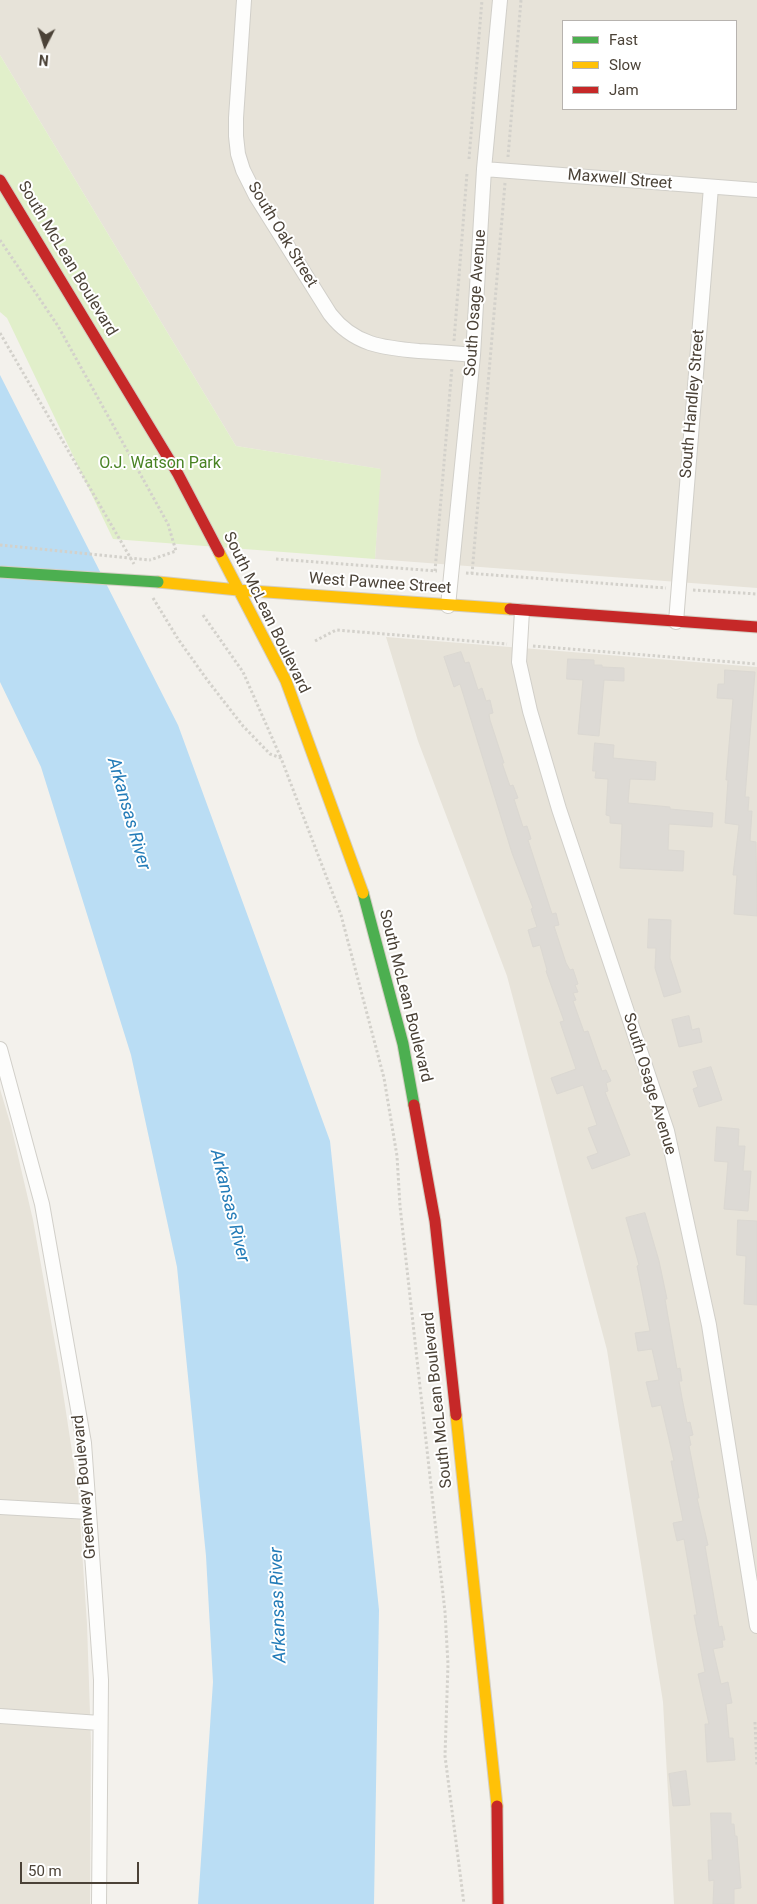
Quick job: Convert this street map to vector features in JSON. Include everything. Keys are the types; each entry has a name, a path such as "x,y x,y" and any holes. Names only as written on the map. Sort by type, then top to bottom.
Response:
{"main road":[{"name":"South McLean Boulevard","path":"0,180 178,474 286,681 361,886 403,1044 435,1221 497,1806 498,1904"},
{"name":"West Pawnee Street","path":"0,572 757,627"}],"street":[{"name":"South Oak Street","path":"244,0 236,118 236,136 241,162 256,196 330,314 340,326 360,340 381,347 473,355"},
{"name":"South Osage Avenue","path":"448,606 473,355 484,169 500,0"},
{"name":"Maxwell Street","path":"484,169 757,190"},
{"name":"South Handley Street","path":"676,622 711,187"},
{"name":"South Osage Avenue","path":"522,611 519,662 530,711 559,809 667,1132 709,1325 756,1618"},
{"name":"Greenway Boulevard","path":"0,1049 42,1204 84,1443 101,1680 99,1904"},
{"path":"0,1508 89,1512"},
{"path":"0,1716 100,1724"}],"path":[{"path":"435,571 482,0"},
{"path":"472,574 521,0"},
{"path":"0,240 58,326 168,524 176,551 150,560 0,545"},
{"path":"0,333 138,572"},
{"path":"276,559 757,594"},
{"path":"153,597 178,639 243,726 270,754 281,758"},
{"path":"203,615 243,672 281,758 341,915 384,1078 397,1156 400,1206 445,1612 448,1664 445,1756 464,1904"},
{"path":"755,1722 757,1767"}],"shaded area":[{"path":"0,0 757,0 757,588 375,559 380,469 236,446 0,55"},
{"path":"386,637 757,667 757,1904 674,1904 663,1702 607,1350 507,976 418,741"},
{"path":"0,1089 11,1126 33,1220 59,1366 78,1491 87,1624 91,1743 90,1904 0,1904"}],"green space":[{"name":"O.J. Watson Park","path":"0,55 236,446 381,469 375,559 113,539 7,318 0,312"}],"water":[{"name":"Arkansas River","path":"0,375 178,725 330,1141 379,1610 374,1904 198,1904 213,1682 206,1556 177,1267 131,1055 41,767 0,682"}],"building":[{"path":"461,652 465,663 469,662 478,690 482,688 486,701 490,700 493,713 489,714 490,720 504,763 502,763 510,786 513,785 518,798 514,799 523,827 527,826 531,839 528,840 552,914 556,913 559,925 554,926 566,963 570,970 573,969 578,984 575,985 578,992 573,993 576,1000 573,1001 584,1032 588,1031 602,1071 606,1070 611,1081 606,1083 608,1091 605,1092 630,1155 592,1169 587,1157 598,1153 588,1128 597,1125 583,1085 557,1094 551,1078 576,1069 560,1022 564,1021 546,971 540,945 533,947 528,930 537,927 531,909 533,908 512,853 460,684 454,687 444,657"},
{"path":"568,659 594,660 594,665 624,668 624,681 604,680 599,736 578,734 583,680 567,679"},
{"path":"725,670 755,672 745,797 749,797 748,811 752,811 750,841 756,842 757,916 734,914 737,875 733,875 739,825 725,823 728,780 726,780 733,699 717,698 718,684 724,684"},
{"path":"595,743 614,745 613,758 656,762 655,780 630,779 628,803 713,813 712,827 669,824 668,850 684,851 683,871 620,868 622,824 610,823 610,816 606,815 608,779 595,778 596,771 593,771"},
{"path":"649,919 671,920 670,958 681,992 664,997 655,968 656,948 648,948"},
{"path":"689,1016 692,1030 699,1028 702,1042 679,1047 672,1020"},
{"path":"711,1067 722,1100 699,1107 693,1089 698,1087 693,1072"},
{"path":"717,1127 739,1129 738,1146 745,1146 743,1171 751,1171 748,1211 724,1209 728,1162 715,1161"},
{"path":"645,1213 659,1261 667,1299 665,1299 677,1369 680,1368 682,1381 679,1381 682,1398 687,1423 690,1422 693,1435 689,1436 691,1445 689,1446 699,1498 697,1498 708,1545 705,1546 719,1627 722,1626 725,1640 722,1640 723,1647 713,1649 721,1684 728,1682 732,1703 726,1704 729,1738 733,1738 735,1760 707,1762 705,1724 709,1724 698,1674 705,1672 694,1615 697,1615 684,1539 677,1541 673,1523 683,1521 671,1461 674,1461 661,1405 652,1407 646,1382 659,1380 652,1349 638,1351 635,1333 650,1331 637,1266 639,1265 626,1218"},
{"path":"738,1220 757,1221 757,1305 744,1304 746,1256 737,1255"},
{"path":"686,1771 690,1805 673,1806 669,1774"},
{"path":"711,1813 731,1813 731,1824 734,1824 735,1836 737,1836 741,1888 734,1889 734,1904 713,1904 714,1880 709,1881 708,1860 712,1860"}],"traffic: fast":[{"path":"0,572 158,582"},
{"path":"363,893 403,1044 414,1105"}],"traffic: slow":[{"path":"219,552 286,681 363,893"},
{"path":"158,582 238,590 510,609"},
{"path":"456,1415 497,1806"}],"traffic: jam":[{"path":"0,180 178,474 219,552"},
{"path":"510,609 757,627"},
{"path":"414,1105 435,1221 456,1415"},
{"path":"497,1806 498,1904"}]}
